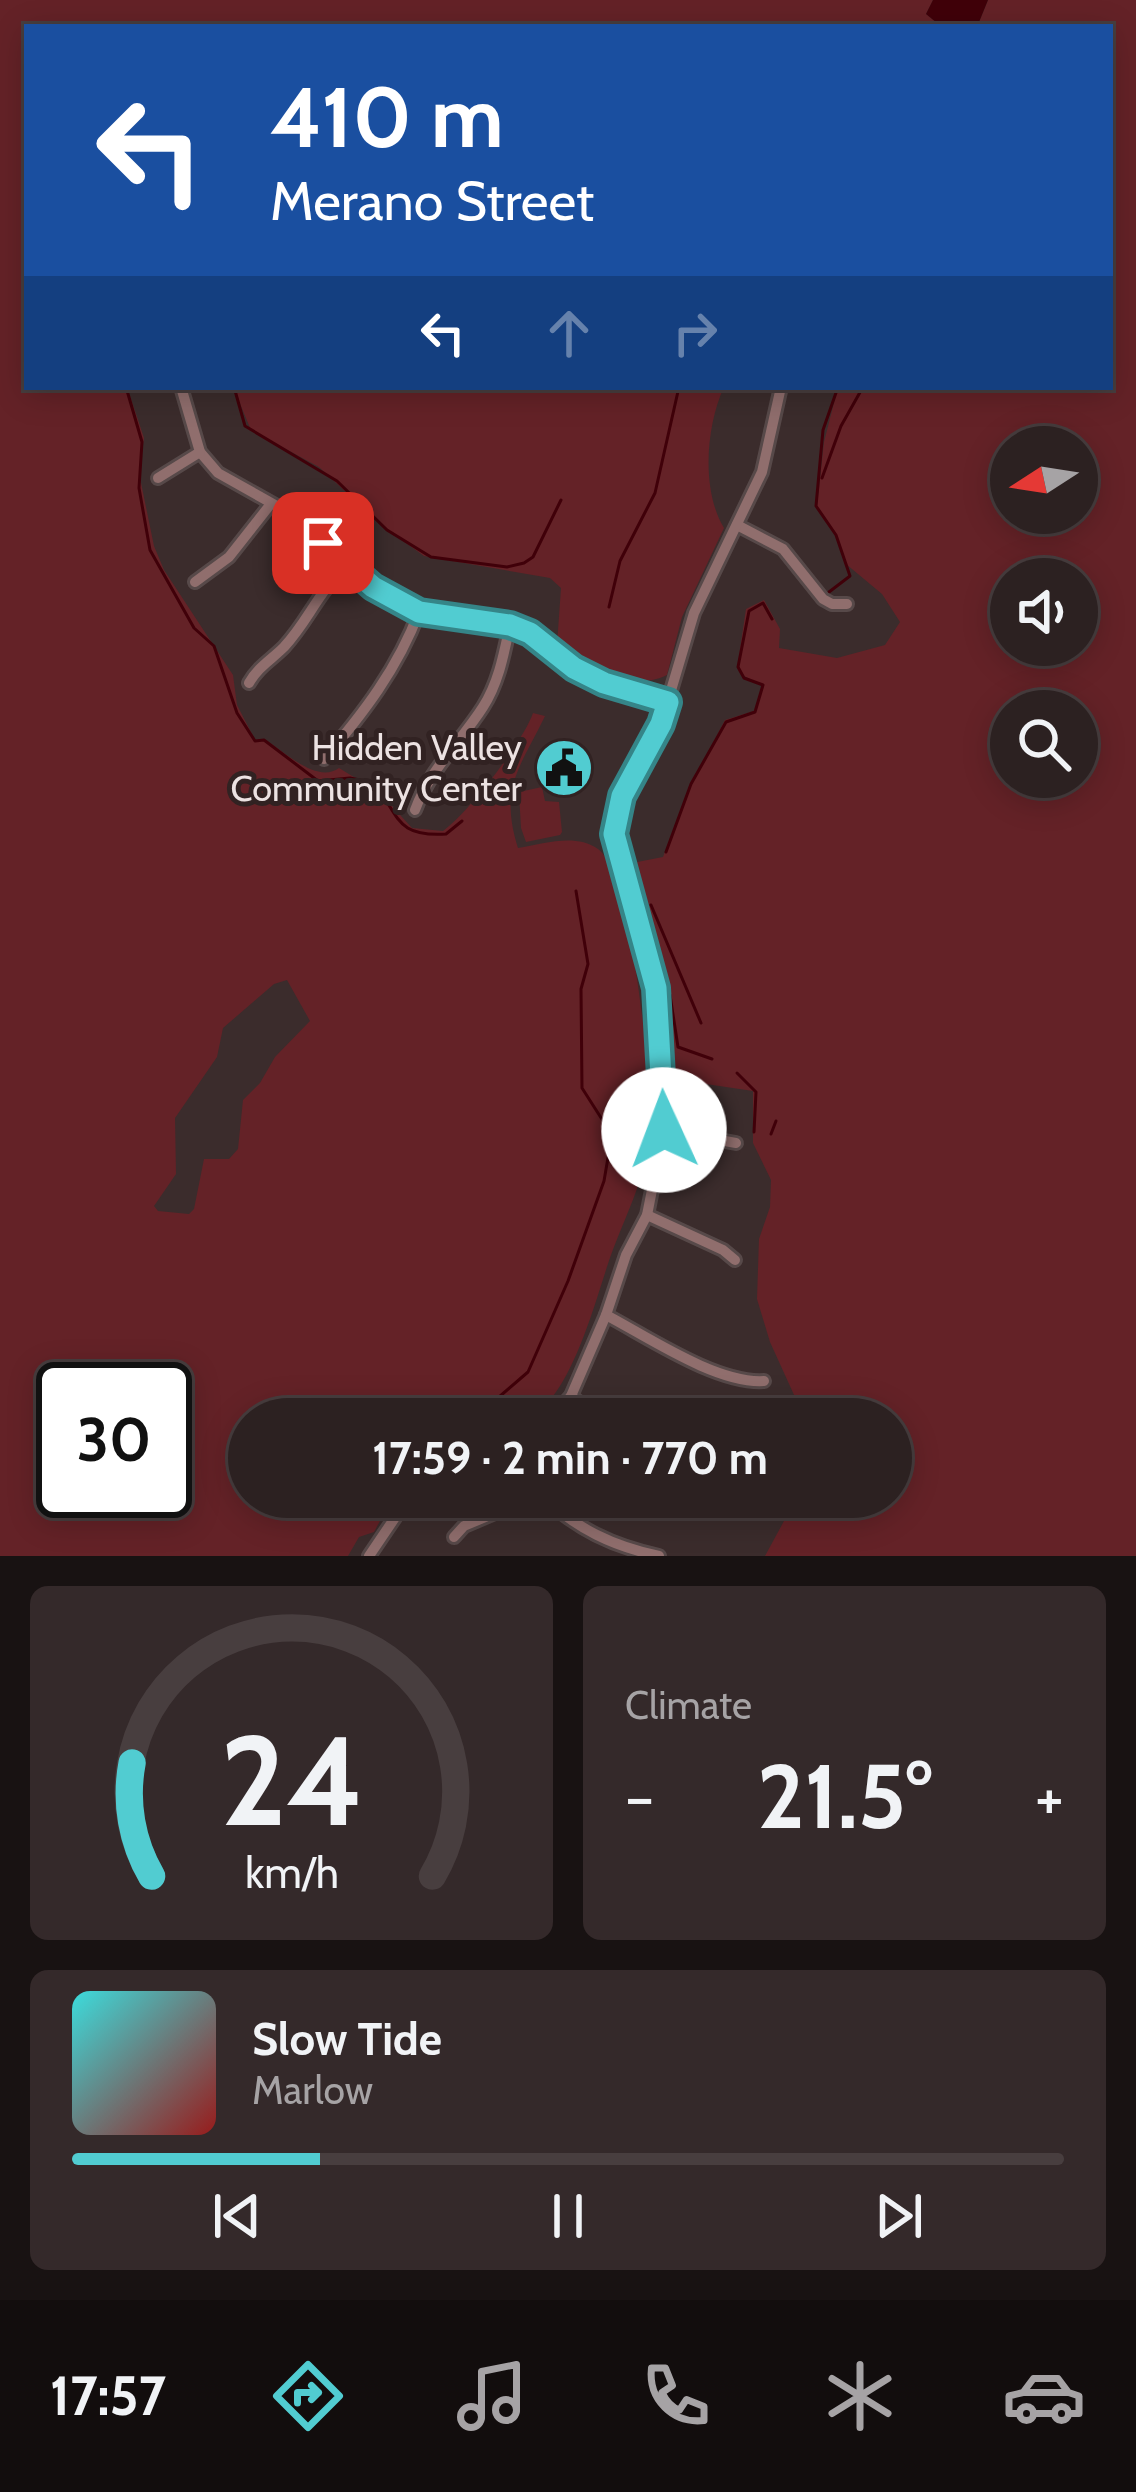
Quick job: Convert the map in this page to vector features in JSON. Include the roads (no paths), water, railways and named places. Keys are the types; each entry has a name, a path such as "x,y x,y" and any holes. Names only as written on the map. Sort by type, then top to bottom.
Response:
{"street":[{"path":"182,390 200,452 232,483 299,519 346,567 419,612 510,625 530,633 589,676 668,702"},
{"path":"574,1398 626,1255 647,1215 664,1130 656,988 614,834 622,796 661,724 694,613 762,472 780,390"},
{"path":"158,478 200,452"},
{"path":"195,582 229,557 270,505"},
{"path":"737,525 783,549 832,604 847,604"},
{"path":"249,683 304,622 323,588 346,567"},
{"path":"324,759 388,677 419,612"},
{"path":"415,810 438,764 487,702 510,625"},
{"path":"664,1130 736,1143"},
{"path":"647,1215 735,1260"},
{"path":"606,1315 697,1363 746,1382 764,1381"},
{"path":"369,1556 395,1518"},
{"path":"454,1537 464,1526 484,1518"},
{"path":"565,1518 605,1541 659,1556"}],"waterway":[{"path":"127,390 142,442 139,488 150,550 194,628 214,646 237,713 255,741 264,740 318,781 350,778 374,783 401,822 417,832 446,834 462,821"},
{"path":"235,390 245,426 337,481 387,530 431,557 507,567 524,563 533,557 561,500"},
{"path":"609,607 620,561 655,493 678,390"},
{"path":"829,592 850,576 836,535 816,506 823,430 837,390"},
{"path":"822,478 841,426 861,390"},
{"path":"666,852 691,784 726,722 755,712 763,685 744,678 738,667 749,611 763,603 772,619"},
{"path":"496,1398 528,1372 568,1281 604,1181 610,1146 605,1124 582,1088 581,989 588,964 576,891"},
{"path":"651,905 701,1023"},
{"path":"670,995 678,1047 712,1059"},
{"path":"737,1073 756,1092 754,1132"},
{"path":"771,1134 776,1121"}],"place":[{"name":"Hidden Valley Community Center","path":"564,768"}]}
